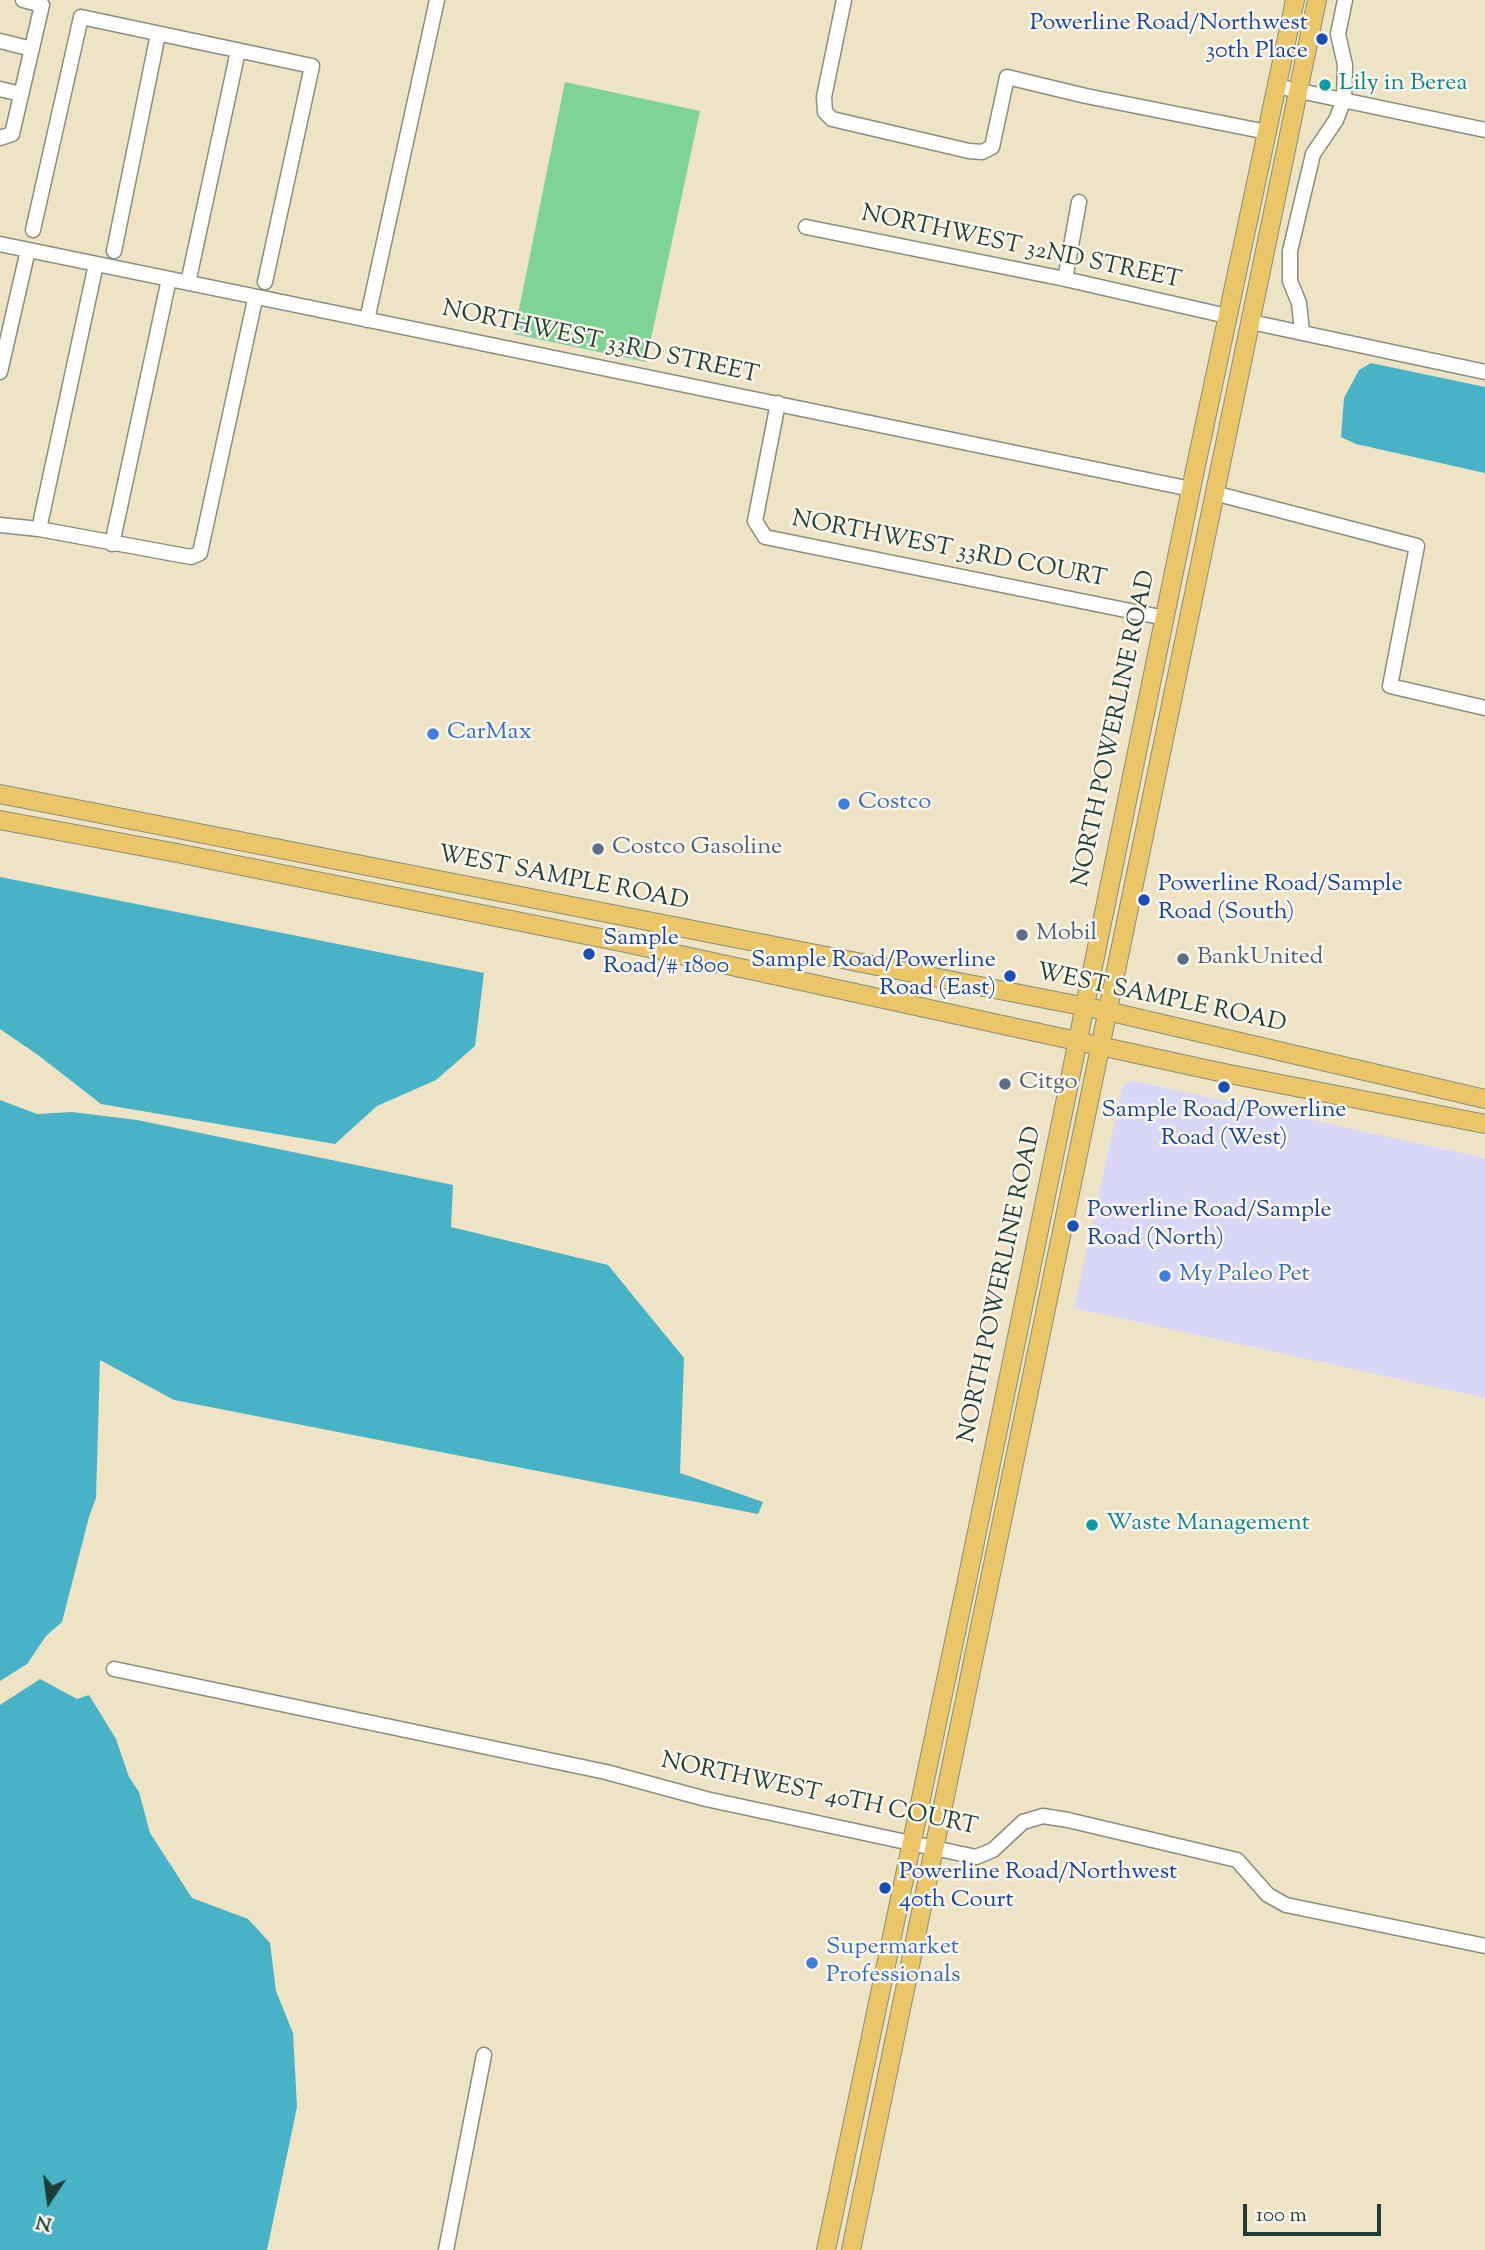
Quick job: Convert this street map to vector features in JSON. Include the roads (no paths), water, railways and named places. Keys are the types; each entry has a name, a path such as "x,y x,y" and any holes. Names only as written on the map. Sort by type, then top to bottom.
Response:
{"main road":[{"name":"NORTH POWERLINE ROAD","path":"826,2250 1225,325 1295,0"},
{"name":"NORTH POWERLINE ROAD","path":"852,2243 1317,0"},
{"path":"1214,493 1206,485 1205,477 1228,363 1229,345 1225,325"},
{"path":"1186,638 1180,629 1180,607 1200,514 1198,494 1191,489"},
{"path":"1139,741 1148,765 1156,777"},
{"name":"WEST SAMPLE ROAD","path":"0,794 1107,1011 1485,1099"},
{"name":"WEST SAMPLE ROAD","path":"0,820 621,942 1245,1077 1485,1124"},
{"path":"1324,1091 1356,1081 1367,1072"},
{"path":"1357,1098 1377,1085 1396,1078"},
{"path":"1027,1284 1038,1297 1045,1317"},
{"path":"966,1582 979,1566 994,1558 987,1551 978,1525"},
{"path":"837,2198 848,2216 852,2243"}],"street":[{"path":"0,138 12,134 42,5 23,0"},
{"path":"367,320 437,0"},
{"path":"844,0 824,97 825,112 832,119 982,152 992,146 1007,77 1267,132"},
{"path":"1302,332 1299,303 1290,281 1290,251 1313,154 1336,120 1344,100 1345,65 1339,34 1345,0"},
{"path":"33,230 81,17 312,66 265,282"},
{"path":"114,251 158,34"},
{"path":"0,41 32,49"},
{"path":"188,283 238,51"},
{"path":"1276,86 1485,130"},
{"path":"0,89 22,94"},
{"path":"1065,279 1079,202"},
{"name":"NORTHWEST 32ND STREET","path":"806,227 1065,279 1225,325"},
{"name":"NORTHWEST 33RD STREET","path":"0,244 1191,489"},
{"path":"0,372 28,250"},
{"path":"39,529 96,264"},
{"path":"113,544 169,279"},
{"path":"0,524 191,557 200,553 254,304 258,297"},
{"path":"1251,322 1485,372"},
{"name":"NORTHWEST 33RD COURT","path":"778,403 755,522 765,537 1165,618"},
{"path":"1214,493 1417,546 1390,686 1485,708"},
{"name":"NORTHWEST 40TH COURT","path":"114,1670 606,1772 703,1798 976,1857 993,1850 1023,1822 1043,1816 1068,1820 1237,1860 1268,1895 1286,1905 1485,1946"},
{"path":"446,2250 484,2055"}],"water":[{"path":"1371,363 1485,387 1485,473 1356,444 1341,437 1344,398 1359,370"},
{"path":"0,877 484,973 475,1046 436,1080 377,1106 335,1144 101,1104 0,1029"},
{"path":"0,1100 37,1114 72,1112 137,1120 453,1185 451,1227 608,1265 684,1358 680,1473 763,1502 758,1514 174,1400 100,1360 96,1498 62,1622 46,1636 27,1664 0,1681"},
{"path":"40,1679 77,1699 89,1695 116,1739 129,1777 139,1792 150,1833 192,1898 248,1919 270,1943 276,1991 293,2033 297,2107 267,2250 0,2250 0,1705"}],"place":[{"name":"Powerline Road/Northwest 30th Place","path":"1322,39"},
{"name":"Lily in Berea","path":"1325,85"},
{"name":"CarMax","path":"433,734"},
{"name":"Costco","path":"844,804"},
{"name":"Costco Gasoline","path":"598,849"},
{"name":"Powerline Road/Sample Road (South)","path":"1144,900"},
{"name":"Mobil","path":"1022,935"},
{"name":"Sample Road/# 1800","path":"589,954"},
{"name":"BankUnited","path":"1183,959"},
{"name":"Sample Road/Powerline Road (East)","path":"1010,976"},
{"name":"Citgo","path":"1005,1084"},
{"name":"Sample Road/Powerline Road (West)","path":"1224,1087"},
{"name":"Powerline Road/Sample Road (North)","path":"1073,1226"},
{"name":"My Paleo Pet","path":"1165,1276"},
{"name":"Waste Management","path":"1092,1525"},
{"name":"Powerline Road/Northwest 40th Court","path":"885,1888"},
{"name":"Supermarket Professionals","path":"812,1963"}]}
